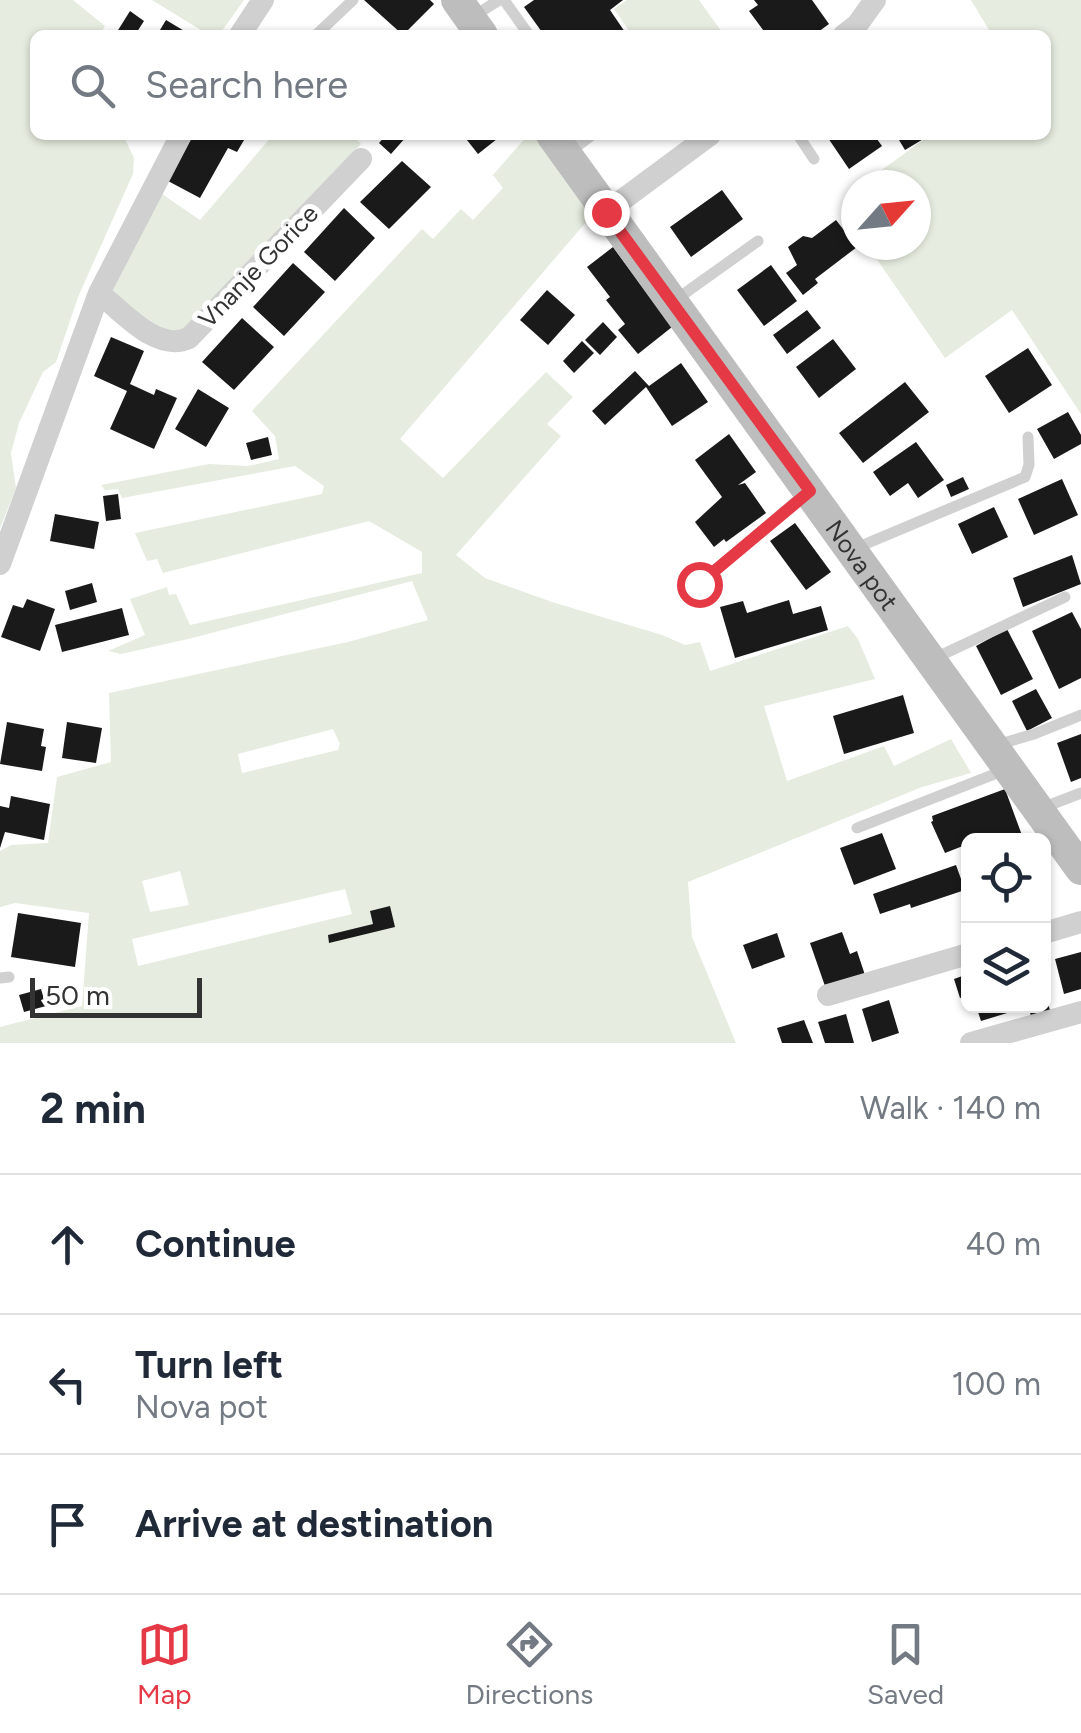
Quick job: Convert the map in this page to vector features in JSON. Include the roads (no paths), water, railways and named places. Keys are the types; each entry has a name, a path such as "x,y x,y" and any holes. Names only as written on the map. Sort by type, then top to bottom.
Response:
{"street":[{"path":"243,30 264,0"},
{"path":"851,30 875,0"},
{"path":"0,564 99,293 178,140"},
{"path":"606,212 703,140"},
{"name":"Nova pot","path":"570,141 606,212 1001,757 1038,810 1052,842 1081,869"},
{"name":"Vnanje Gorice","path":"99,293 160,340 176,344 189,338 361,159"},
{"path":"1051,931 1081,922"},
{"path":"828,995 961,956"},
{"path":"970,1043 1081,1012"}],"lane":[{"path":"321,30 353,0"},
{"path":"470,18 502,0 525,30"},
{"path":"801,140 814,159"},
{"path":"674,301 758,240"},
{"path":"852,550 1025,476 1029,465 1028,437"},
{"path":"699,584 810,491"},
{"path":"931,660 1065,597"},
{"path":"857,828 1001,757 1034,734 1081,715"},
{"path":"1038,810 1081,793"}]}
